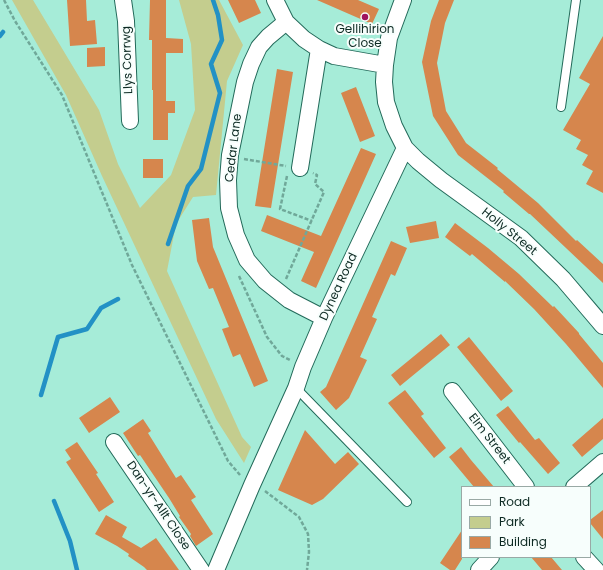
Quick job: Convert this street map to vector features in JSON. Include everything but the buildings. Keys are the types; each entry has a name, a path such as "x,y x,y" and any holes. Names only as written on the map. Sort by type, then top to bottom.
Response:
{"street":[{"name":"Llys Corrwg","path":"123,0 126,21 130,121"},
{"path":"275,0 286,22 304,39 319,49 334,56 385,66"},
{"path":"403,0 389,38 384,82 386,102 394,126 405,148"},
{"name":"Cedar Lane","path":"286,22 268,37 259,47 244,82 230,157 228,180 229,208 236,235 247,260 265,281 289,300 324,318"},
{"path":"292,170 319,49"},
{"name":"Dynea Road","path":"216,570 252,485 296,388 303,367 324,318 405,148"},
{"name":"Holly Street","path":"405,148 441,180 521,238 563,279 603,326"},
{"name":"Elm Street","path":"452,391 525,486"},
{"name":"Dan-yr-Allt Close","path":"114,442 201,570"},
{"path":"575,486 603,462"},
{"path":"479,570 490,558"},
{"path":"585,558 596,570"}],"lane":[{"path":"561,107 576,0"},
{"path":"296,388 407,502"}],"path":[{"path":"4,0 15,21 62,96 132,265 228,461 242,477"},
{"path":"230,157 317,174 315,184 324,192 285,281"},
{"path":"292,170 280,209 312,221"},
{"path":"239,275 267,337 282,356 303,367"},
{"path":"264,490 299,517 308,534 310,552 307,570"}],"green space":[{"path":"12,0 33,0 99,110 118,164 140,208 171,175 195,110 191,44 179,0 219,0 243,45 227,81 216,195 193,197 176,224 167,271 242,437 251,447 244,463 216,419 102,176 66,95"}],"waterway":[{"path":"168,244 188,186 201,169 220,93 211,64 222,40 218,15 213,0"},
{"path":"0,36 3,32"},
{"path":"41,395 58,337 87,329 101,308 118,299"},
{"path":"54,501 70,541 77,570"}],"place":[{"name":"Gellihirion Close","path":"365,17"}]}
